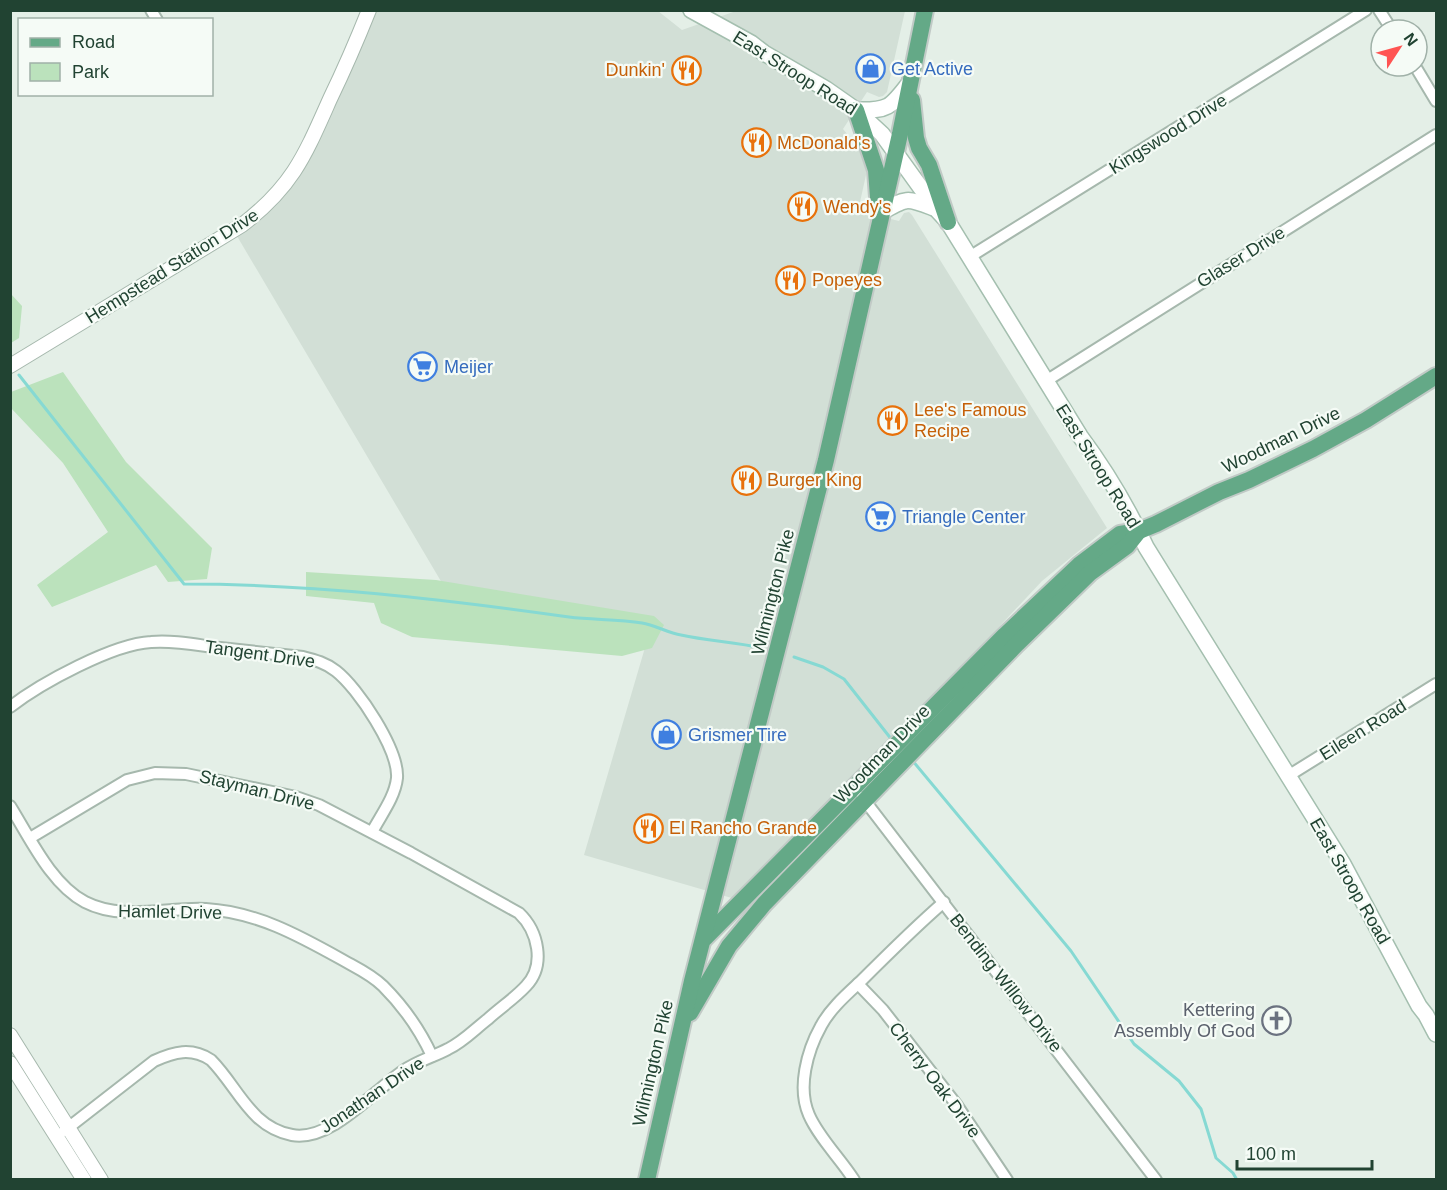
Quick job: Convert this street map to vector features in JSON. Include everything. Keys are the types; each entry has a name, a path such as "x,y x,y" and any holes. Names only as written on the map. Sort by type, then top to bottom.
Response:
{"main road":[{"name":"East Stroop Road","path":"691,10 751,43 856,110 882,134 936,209 948,222 1080,436 1098,460 1131,514 1152,556 1343,864 1419,1006 1437,1034"},
{"name":"Wilmington Pike","path":"647,1179 681,1028 800,565 896,153 925,10"},
{"path":"910,82 892,105 874,111 856,110 876,170 878,197 882,212 907,199 936,209"},
{"path":"910,82 916,138 929,165 948,222"},
{"name":"Woodman Drive","path":"681,1028 719,961 745,926 825,842 860,795 1005,635 1072,570 1120,534 1139,531 1313,449 1437,376"},
{"name":"Woodman Drive","path":"703,940 812,829 860,795"},
{"path":"812,829 825,842"},
{"path":"731,912 745,926"}],"street":[{"name":"Hempstead Station Drive","path":"10,366 242,225 274,198 289,180 311,144 369,10"},
{"name":"Kingswood Drive","path":"971,256 1366,10"},
{"path":"1422,78 1437,100"},
{"name":"Glaser Drive","path":"1046,381 1437,135"},
{"name":"Tangent Drive","path":"10,707 45,683 116,650 136,644 177,642 303,657 319,661 337,671 357,693 394,754 397,769 395,789 372,832"},
{"name":"Eileen Road","path":"1288,776 1437,684"},
{"name":"Stayman Drive","path":"30,838 127,780 154,773 174,772 296,797 332,810 504,904 525,919 534,934"},
{"name":"Bending Willow Drive","path":"860,795 1156,1179"},
{"name":"Hamlet Drive","path":"10,806 61,883 83,901 109,911 123,912 208,909 247,916 293,932 365,972 383,986 418,1029 432,1056"},
{"path":"854,1179 814,1125 809,1114 804,1093 808,1061 820,1027 834,1008 913,929 944,902"},
{"name":"Jonathan Drive","path":"57,1137 154,1061 168,1055 189,1051 211,1060 251,1112 270,1128 295,1136 314,1134 342,1119 402,1071 459,1043 527,985 533,977 536,964 538,947 534,934"},
{"name":"Cherry Oak Drive","path":"858,984 883,1010 948,1095 1007,1179"},
{"path":"10,1035 101,1179"},
{"path":"10,1063 84,1179"}],"shaded area":[{"path":"372,11 658,11 682,30 736,11 905,11 887,92 879,97 867,92 843,129 858,147 866,165 858,211 899,221 904,213 909,212 912,215 1107,528 1042,581 742,901 584,855 654,617 442,583 234,231 274,198"}],"green space":[{"path":"11,294 22,306 19,338 11,343"},
{"path":"63,372 126,462 212,548 207,579 168,582 156,565 52,607 37,585 108,532 63,463 11,408 11,392"},
{"path":"306,572 436,580 654,616 664,625 652,648 622,656 412,637 381,623 374,603 306,596"}],"waterway":[{"path":"19,375 184,584 329,590 473,604 569,617 642,623 676,634 762,648"},
{"path":"794,657 823,667 844,679 892,740"},
{"path":"912,760 1071,951 1134,1044 1179,1081 1201,1109 1216,1158 1233,1173 1237,1180"}],"place":[{"name":"Get Active","path":"870,69"},
{"name":"Dunkin'","path":"686,70"},
{"name":"McDonald's","path":"756,143"},
{"name":"Wendy's","path":"802,207"},
{"name":"Popeyes","path":"791,280"},
{"name":"Meijer","path":"423,367"},
{"name":"Lee's Famous Recipe","path":"893,420"},
{"name":"Burger King","path":"746,480"},
{"name":"Triangle Center","path":"881,517"},
{"name":"Grismer Tire","path":"667,735"},
{"name":"El Rancho Grande","path":"648,828"},
{"name":"Kettering Assembly Of God","path":"1276,1020"}]}
